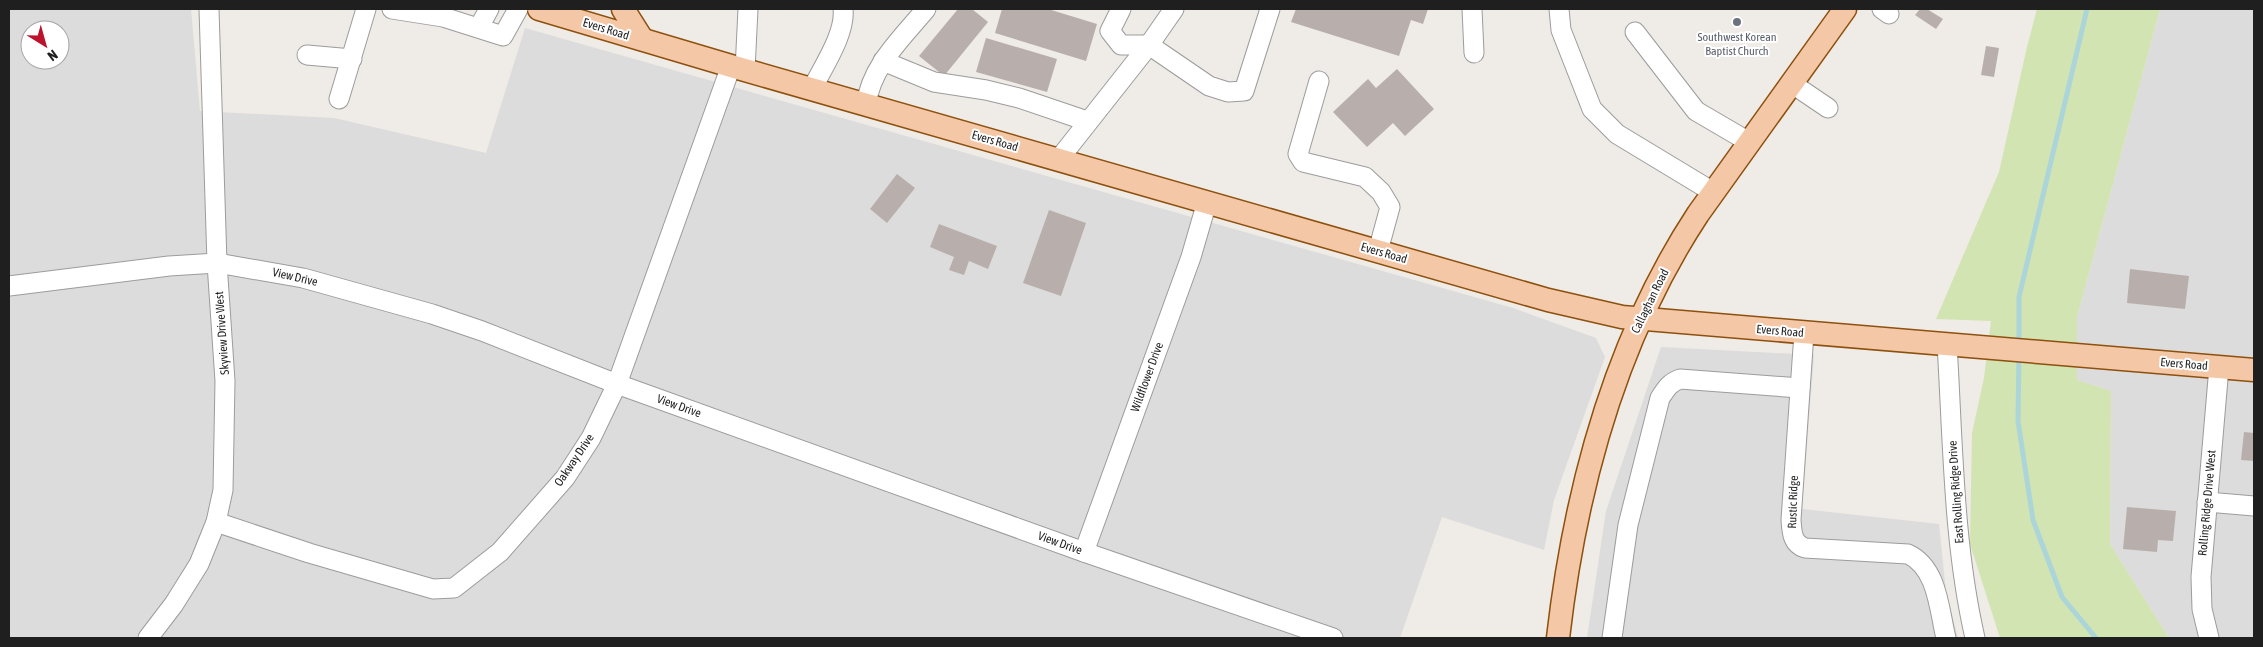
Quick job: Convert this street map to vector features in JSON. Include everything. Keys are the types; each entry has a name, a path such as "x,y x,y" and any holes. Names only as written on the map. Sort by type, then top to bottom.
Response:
{"main road":[{"name":"Evers Road","path":"539,9 866,105 1548,300 1622,317 2254,370"},
{"path":"623,9 642,40"},
{"name":"Callaghan Road","path":"1558,638 1569,555 1577,513 1617,376 1640,318 1681,240 1713,192 1845,9"}],"street":[{"name":"Skyview Drive West","path":"148,638 198,564 216,522 224,483 225,391 217,263 210,9"},
{"path":"339,99 366,9"},
{"path":"392,9 481,15 503,36 518,9"},
{"name":"Oakway Drive","path":"216,522 433,589 454,588 500,552 564,478 591,438 617,384 738,68 748,9"},
{"path":"812,89 841,31 844,16 842,9"},
{"path":"866,105 873,76 926,9"},
{"path":"1121,9 1110,31 1121,44 1149,45 1209,86 1228,92 1244,91 1270,9"},
{"path":"1059,159 1087,120 1149,45 1174,9"},
{"path":"1472,9 1474,53"},
{"path":"1562,9 1561,30 1592,109 1617,134 1713,192"},
{"path":"1635,32 1696,111 1749,142"},
{"path":"307,55 352,59"},
{"path":"883,61 934,82 986,90 1019,98 1087,120"},
{"path":"1319,81 1298,154 1304,162 1365,177 1380,192 1390,207 1378,251"},
{"path":"1791,84 1828,108"},
{"name":"Wildflower Drive","path":"1084,552 1191,257 1207,202"},
{"name":"View Drive","path":"9,286 169,266 217,263 303,278 432,314 617,384 1084,552 1333,638"},
{"name":"Rustic Ridge","path":"1804,333 1791,520 1792,534 1795,541 1805,548 1908,554 1920,562 1931,577 1946,638"},
{"name":"East Rolling Ridge Drive","path":"1947,344 1958,538 1965,594 1975,638"},
{"name":"Rolling Ridge Drive West","path":"2209,638 2202,609 2201,577 2219,366"},
{"path":"1612,638 1628,525 1637,484 1660,398 1672,382 1680,379 1694,379 1800,388"},
{"path":"2207,502 2254,506"}],"shaded area":[{"path":"9,9 191,9 200,111 334,118 486,153 525,28 1513,308 1596,338 1605,357 1554,500 1544,550 1442,517 1400,638 9,638"},
{"path":"2160,9 2254,9 2254,638 2169,638 2110,544 2111,392 2077,380 2077,317"},
{"path":"1661,347 1814,355 1802,509 1939,524 1946,592 1958,638 1587,638 1606,511"}],"green space":[{"path":"2037,9 2160,9 2077,317 2077,380 2111,391 2110,544 2169,638 2000,638 1970,544 1972,433 1984,378 1991,321 1936,319 1999,172"}],"building":[{"path":"958,9 972,9 988,22 944,76 919,56"},
{"path":"1002,9 1048,9 1097,24 1086,61 995,33"},
{"path":"1296,9 1428,9 1423,24 1411,20 1399,56 1291,22"},
{"path":"1920,9 1927,9 1943,19 1936,29 1915,15"},
{"path":"986,38 1057,59 1047,92 976,72"},
{"path":"1986,46 1999,48 1994,77 1981,75"},
{"path":"1397,69 1434,109 1405,136 1393,123 1367,147 1333,112 1368,79 1376,88"},
{"path":"897,174 915,188 887,223 870,209"},
{"path":"1049,210 1086,223 1061,296 1023,283"},
{"path":"939,224 997,246 988,269 969,261 964,275 949,270 954,257 930,247"},
{"path":"2130,269 2189,276 2185,309 2127,303"},
{"path":"2244,432 2254,433 2254,461 2241,460"},
{"path":"2127,507 2176,511 2173,541 2158,540 2157,552 2123,549"}],"waterway":[{"path":"2019,344 2019,297 2087,9"},
{"path":"2019,355 2018,421 2033,520 2062,597 2096,638"}],"place":[{"name":"Southwest Korean Baptist Church","path":"1737,22"}]}
